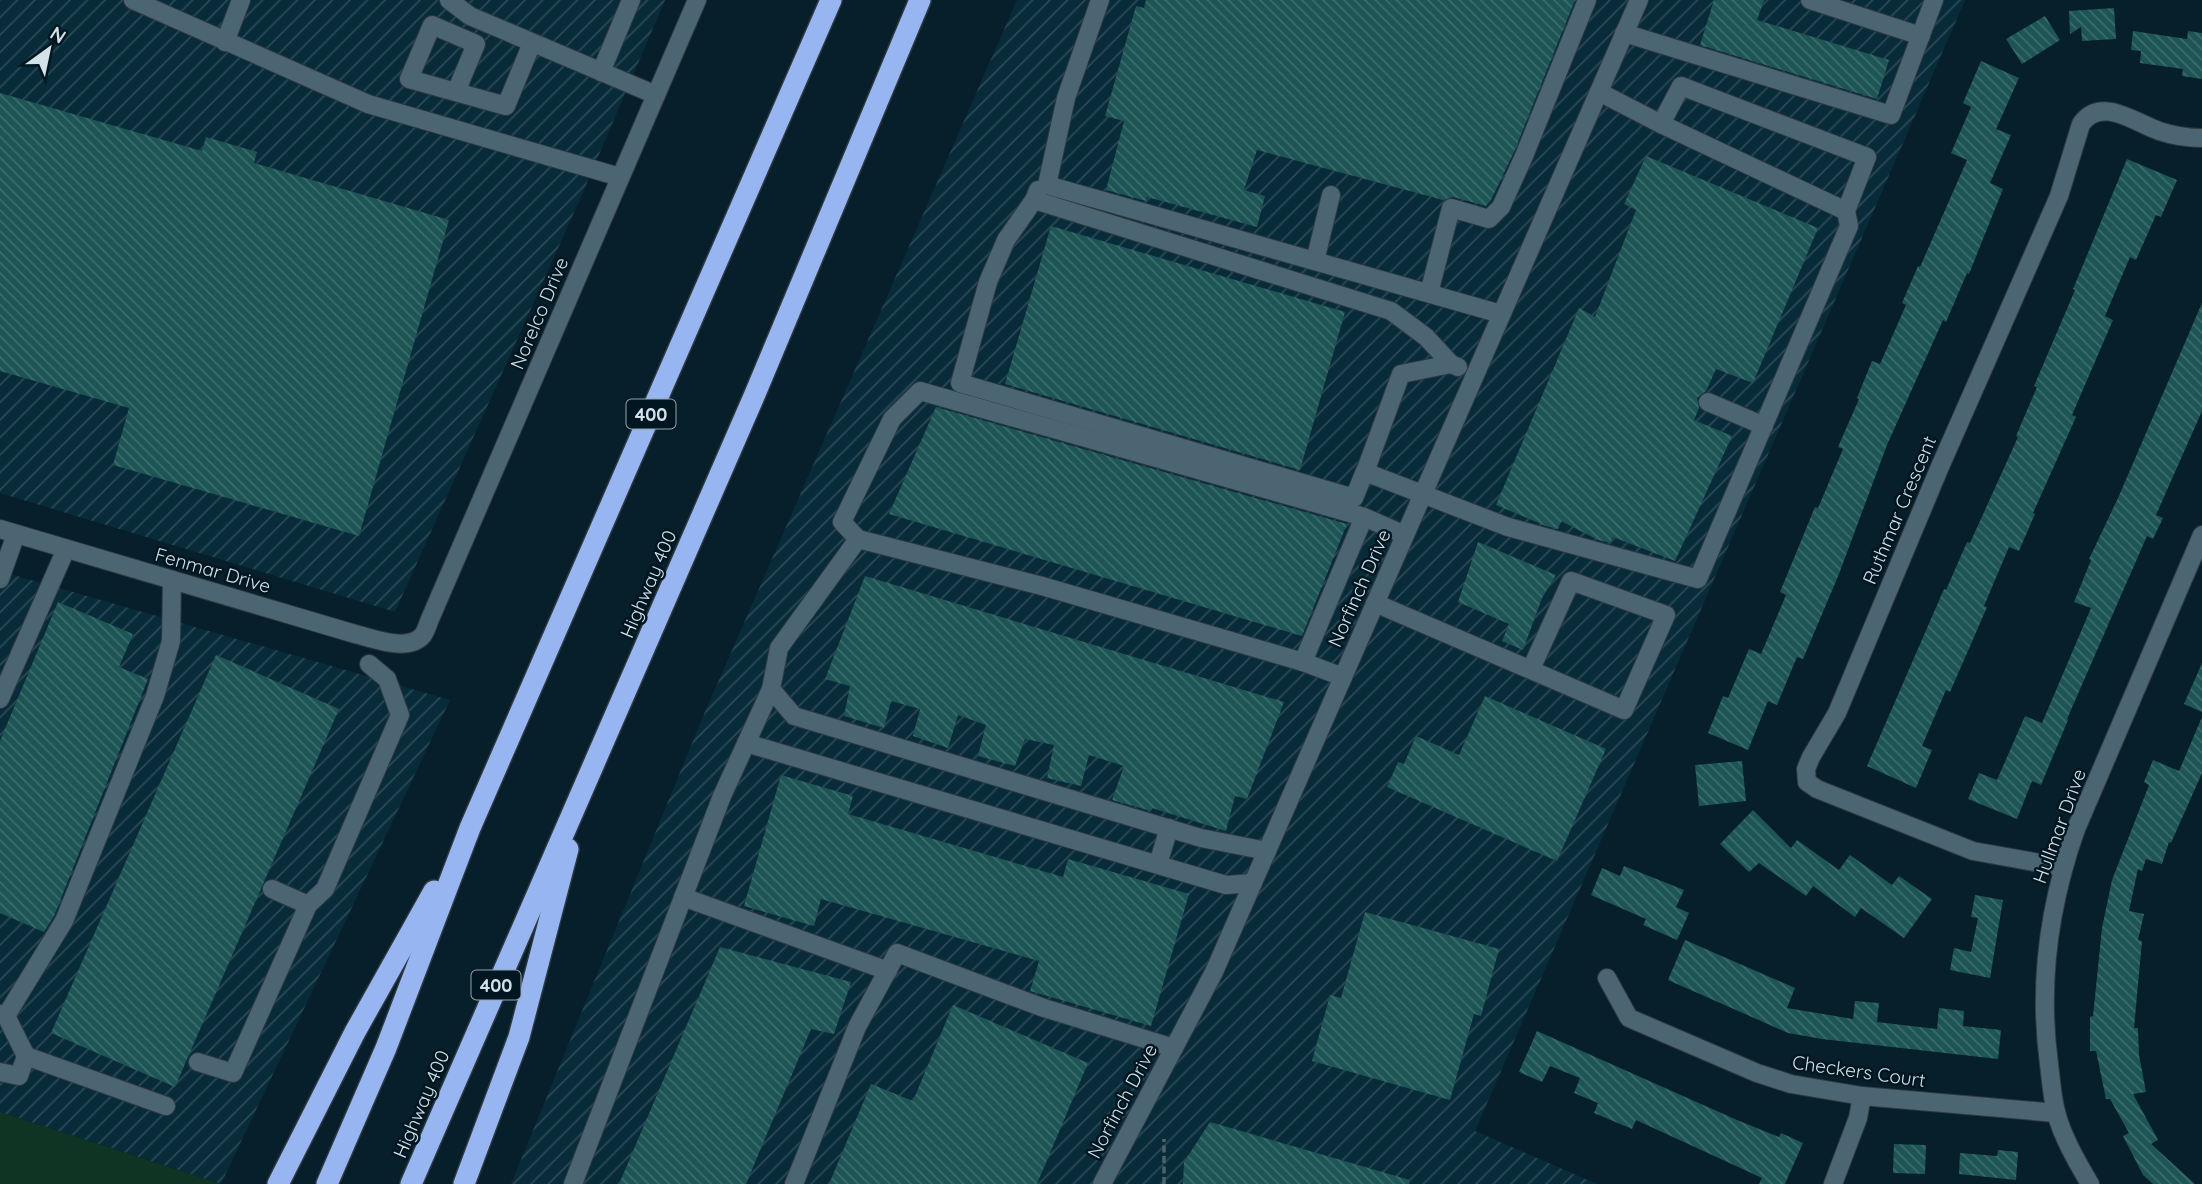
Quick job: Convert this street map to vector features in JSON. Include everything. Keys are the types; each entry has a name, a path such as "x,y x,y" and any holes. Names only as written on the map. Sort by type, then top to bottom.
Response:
{"highway":[{"name":"400","path":"327,1184 386,1048 470,828 831,0"},
{"name":"Highway 400","path":"411,1184 755,394 920,0"},
{"path":"464,1184 519,1037 584,788"},
{"path":"278,1184 355,1032 470,828"}],"street":[{"path":"133,0 368,104 621,177"},
{"path":"225,42 241,0"},
{"path":"449,0 470,16 485,23 656,95"},
{"path":"601,72 631,0"},
{"name":"Norelco Drive","path":"416,640 423,635 697,0"},
{"path":"1047,185 1066,98 1100,0"},
{"path":"1429,293 1451,208 1489,219 1501,206 1587,0"},
{"name":"Norfinch Drive","path":"1102,1184 1214,972 1639,0"},
{"path":"1810,0 1921,36"},
{"path":"1624,33 1891,115 1934,0"},
{"path":"456,92 485,23"},
{"path":"476,44 432,25 409,79 506,106 532,43"},
{"path":"1365,471 1508,527 1698,579 1849,226 1846,211 1867,157 1681,86 1661,124"},
{"path":"1599,92 1846,211"},
{"name":"Ruthmar Crescent","path":"2062,867 1973,851 1917,831 1817,789 1807,782 1806,769 1836,713 2059,196 2081,124 2095,111 2106,110 2183,138 2202,138"},
{"path":"1405,536 1356,509 960,383 988,282 1006,240 1034,200 1037,190 1047,185 1501,314"},
{"path":"1315,261 1332,195"},
{"path":"1034,200 1391,311 1426,337 1451,364 1475,375"},
{"path":"1303,662 1356,509 1365,471 1401,374 1451,364"},
{"path":"1343,677 1303,662 1042,586 858,539 842,522 892,419 920,391 1356,509"},
{"path":"1708,402 1763,426"},
{"path":"0,579 8,532"},
{"name":"Fenmar Drive","path":"8,532 355,634 406,644 416,640"},
{"name":"Hullmar Drive","path":"2090,1184 2056,1114 2045,1036 2043,994 2048,937 2062,867 2202,535"},
{"path":"573,1184 722,796 771,689 779,649 858,539"},
{"path":"0,699 66,549"},
{"path":"166,1106 26,1056 3,1015 64,921 155,696 171,640 172,580"},
{"path":"1375,603 1624,710 1666,615 1571,581 1531,669"},
{"path":"198,1062 233,1073 308,905 325,889 400,715 387,679 369,664"},
{"path":"771,689 794,716 1201,838 1267,851"},
{"path":"746,743 1226,885 1253,883"},
{"path":"1158,864 1169,828"},
{"path":"272,889 308,905"},
{"path":"684,897 887,971"},
{"path":"794,1184 857,1027 897,953 1044,1008 1174,1048"},
{"name":"Checkers Court","path":"1606,978 1629,1018 1756,1073 1791,1084 1862,1096 2056,1114"},
{"path":"0,1072 19,1076 26,1056"},
{"path":"1833,1184 1858,1118 1862,1096"}],"path":[{"path":"1164,1139 1164,1184"}],"shaded area":[{"path":"0,0 665,0 581,197 395,612 0,493"},
{"path":"1017,0 1965,0 1475,1131 1597,1184 511,1184 704,714"},
{"path":"0,571 450,700 221,1184 0,1112"}],"green space":[{"path":"0,1112 221,1184 0,1184"}],"building":[{"path":"1146,0 1575,0 1514,152 1486,206 1453,197 1443,200 1257,150 1244,190 1265,196 1257,227 1147,197 1146,201 1106,190 1124,121 1105,116 1136,6 1144,8"},
{"path":"1714,0 1764,0 1757,20 1889,60 1877,99 1700,45"},
{"path":"2114,8 2116,39 2082,41 2081,27 2070,34 2069,11"},
{"path":"2045,16 2060,40 2022,64 2006,39"},
{"path":"2133,31 2187,39 2188,31 2202,33 2202,79 2182,76 2183,69 2140,63 2141,51 2131,50"},
{"path":"1981,61 2019,78 1996,129 2011,135 1990,183 2003,189 1969,274 1967,273 1946,322 1943,320 1887,445 1839,574 1803,659 1797,657 1777,705 1768,701 1748,750 1708,733 1723,696 1728,698 1749,649 1761,654 1786,595 1780,592 1815,507 1818,508 1843,449 1838,447 1872,361 1880,364 1906,305 1902,303 1967,160 1951,153 1971,107 1963,103"},
{"path":"0,93 202,151 206,137 257,152 254,163 449,220 359,536 113,465 129,408 0,371"},
{"path":"1646,156 1818,228 1753,383 1716,369 1706,391 1697,398 1699,408 1694,420 1732,436 1675,561 1613,537 1610,543 1598,540 1561,521 1558,529 1546,526 1496,505 1579,308 1595,317 1636,210 1624,204"},
{"path":"2127,159 2177,180 2161,217 2156,215 2136,260 2130,257 2105,316 2113,320 2072,415 2076,417 2033,513 2035,514 2019,551 2009,547 1971,644 1950,692 1946,690 1922,746 1932,750 1916,788 1867,766 1944,589 1946,590 1967,542 1970,543 2018,437 2016,436 2037,387 2034,386"},
{"path":"1051,226 1345,312 1300,470 1005,384"},
{"path":"2202,303 2202,411 2156,515 2163,518 2153,539 2147,536 2041,785 2032,781 2017,819 1968,799 1979,773 1997,780 2025,716 2042,723 2091,608 2074,602 2091,560 2089,559"},
{"path":"936,407 1347,524 1302,636 889,514"},
{"path":"1478,542 1556,575 1542,598 1523,650 1502,641 1509,624 1458,602"},
{"path":"865,576 1284,702 1247,799 1235,796 1226,831 1152,808 1151,811 1112,800 1124,766 1089,755 1081,786 1047,778 1054,745 1025,739 1015,766 978,756 986,725 958,715 948,748 913,736 920,709 891,701 884,728 844,716 850,686 825,679"},
{"path":"58,602 133,634 119,667 148,679 54,916 44,932 0,913 0,741"},
{"path":"216,655 339,709 175,1087 51,1033"},
{"path":"2202,663 2202,712 2184,704"},
{"path":"1485,696 1606,749 1557,861 1387,787 1398,762 1404,764 1416,736 1459,755"},
{"path":"2202,717 2202,773 2171,843 2169,842 2162,864 2146,859 2142,871 2138,869 2129,911 2144,914 2138,940 2142,941 2134,1028 2138,1028 2139,1055 2146,1092 2133,1094 2158,1140 2151,1144 2195,1184 2153,1184 2143,1175 2123,1136 2129,1133 2110,1099 2106,1099 2096,1051 2090,1051 2090,1017 2093,1016 2102,928 2112,880 2149,785 2144,782 2153,760 2179,771"},
{"path":"1742,761 1746,801 1699,806 1695,765"},
{"path":"781,775 853,796 848,814 1063,877 1068,859 1189,894 1151,1026 1030,991 1039,961 821,899 814,926 744,906"},
{"path":"1753,810 1791,848 1797,840 1839,870 1850,855 1892,885 1899,876 1932,899 1904,938 1861,908 1855,917 1813,886 1806,896 1759,863 1749,872 1720,844"},
{"path":"1624,866 1684,890 1676,907 1689,913 1677,940 1643,925 1646,919 1591,895 1602,868 1620,876"},
{"path":"1975,895 2003,900 1990,978 1950,970 1954,948 1971,952 1978,918 1971,917"},
{"path":"1365,912 1499,949 1481,1016 1474,1014 1450,1100 1312,1061 1330,995 1341,998"},
{"path":"1685,940 1795,988 1787,1008 1853,1019 1855,1001 1879,1003 1877,1022 1937,1029 1939,1008 1964,1011 1963,1026 2001,1030 1998,1059 1788,1033 1668,980"},
{"path":"720,947 851,982 834,1034 811,1029 746,1184 619,1184"},
{"path":"953,1005 1088,1063 1037,1184 829,1184 871,1084 913,1101"},
{"path":"1537,1031 1737,1120 1779,1137 1781,1133 1803,1143 1785,1184 1759,1184 1762,1178 1636,1120 1632,1129 1594,1113 1598,1103 1574,1093 1580,1078 1550,1066 1542,1082 1519,1072"},
{"path":"1210,1122 1410,1180 1409,1184 1183,1184 1184,1162"},
{"path":"1894,1144 1926,1145 1925,1174 1893,1173"},
{"path":"1998,1150 2018,1152 2016,1180 1959,1174 1960,1153 1997,1156"}]}
